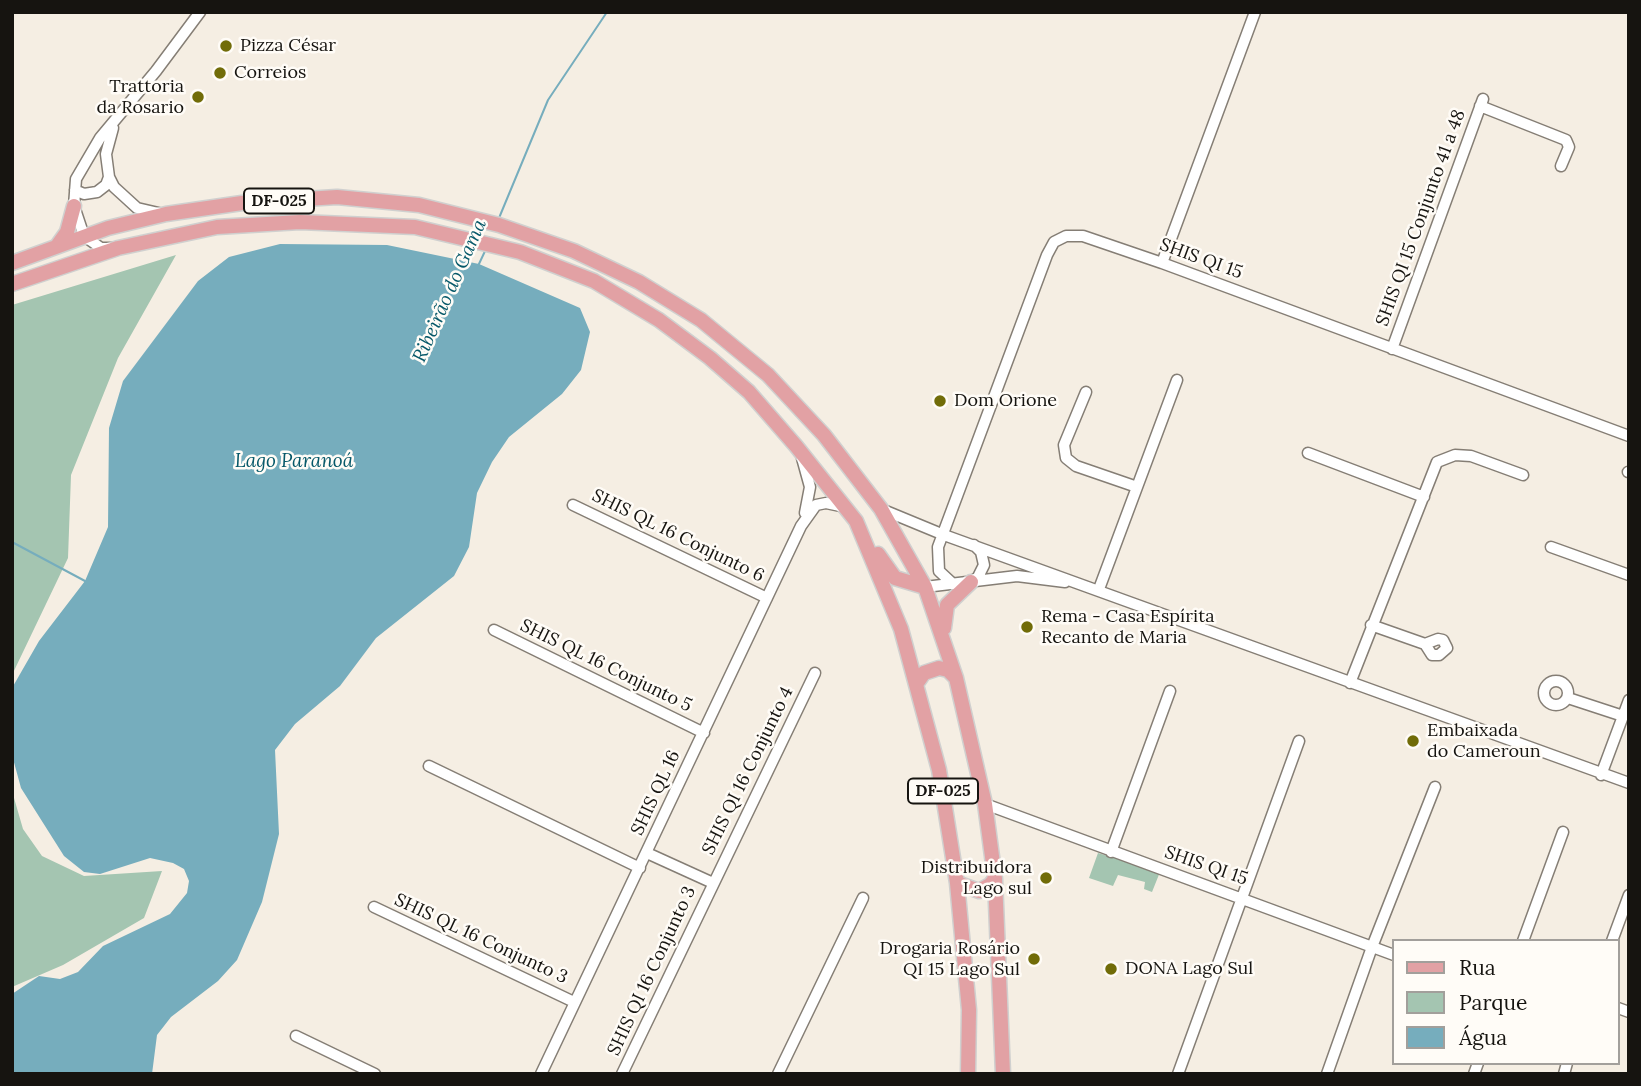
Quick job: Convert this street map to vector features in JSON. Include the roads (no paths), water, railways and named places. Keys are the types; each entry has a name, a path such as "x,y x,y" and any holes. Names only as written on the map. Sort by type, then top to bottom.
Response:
{"main road":[{"name":"DF-025","path":"12,263 84,236 166,214 242,203 337,197 419,205 476,219 574,251 639,282 701,320 768,375 824,435 881,509 925,587 956,678 985,804 995,879 1003,1074"},
{"path":"217,227 254,216 253,209 242,203"},
{"path":"56,246 67,232 75,206"},
{"name":"DF-025","path":"12,284 118,248 217,227 300,222 371,223 415,227 506,247 594,281 682,336 749,392 856,521 901,629 939,770 957,883 969,1010 968,1074"},
{"path":"749,392 750,379 760,374 768,375"},
{"path":"856,521 895,578 925,587"},
{"path":"946,643 944,623 947,605 971,582"},
{"path":"917,683 924,673 939,668 948,670 956,678"},
{"path":"957,883 979,891 990,886 995,879"}],"street":[{"path":"118,248 101,248 84,236 75,206 75,190 81,166 199,15"},
{"path":"1162,262 1254,16"},
{"name":"SHIS QI 15 Conjunto 41 a 48","path":"1392,349 1482,103 1566,140 1569,147 1561,166"},
{"path":"75,190 84,194 97,192 106,185 107,147 117,117"},
{"path":"108,177 129,203 166,214"},
{"name":"SHIS QI 15","path":"944,535 1047,255 1054,242 1066,236 1083,236 1162,262 1627,435"},
{"path":"1095,587 1137,487 1177,380"},
{"path":"1086,392 1064,445 1066,457 1076,466 1137,487"},
{"path":"1627,435 1629,422"},
{"name":"SHIS QL 16","path":"796,446 810,487 802,526"},
{"path":"1307,453 1424,496"},
{"path":"1350,683 1437,462 1455,454 1471,456 1524,475"},
{"name":"SHIS QL 16","path":"541,1074 802,526 816,505 826,503 846,508"},
{"name":"SHIS QL 16 Conjunto 6","path":"573,505 767,598"},
{"path":"881,509 944,535 1095,587 1350,683 1629,783"},
{"path":"944,535 938,547 936,564 942,575 953,584"},
{"path":"971,582 978,577 984,565 981,552 973,544"},
{"path":"1551,547 1629,575"},
{"path":"925,587 1017,576 1095,587"},
{"path":"1371,625 1425,644"},
{"name":"SHIS QL 16 Conjunto 5","path":"494,630 704,733"},
{"name":"SHIS QI 16 Conjunto 4","path":"713,883 814,673"},
{"path":"1111,852 1170,691"},
{"path":"1568,698 1623,716"},
{"path":"1604,776 1629,700"},
{"path":"1178,1074 1299,741"},
{"path":"429,765 640,867"},
{"path":"1604,776 1629,790"},
{"path":"1327,1074 1372,947 1435,787"},
{"name":"SHIS QI 15","path":"985,804 1392,953"},
{"path":"987,823 996,815 1005,812"},
{"path":"1524,939 1563,832"},
{"path":"647,853 713,883"},
{"name":"SHIS QI 16 Conjunto 3","path":"622,1074 713,883"},
{"path":"1613,939 1629,895"},
{"path":"778,1074 863,898"},
{"name":"SHIS QL 16 Conjunto 3","path":"373,908 575,1002"},
{"path":"296,1036 375,1074"}],"water":[{"name":"Lago Paranoá","path":"280,244 387,245 479,264 580,308 590,332 581,370 562,394 509,437 492,462 477,493 469,547 454,576 376,638 340,686 295,724 275,750 279,834 262,902 237,960 218,981 171,1017 157,1035 152,1074 12,1074 12,994 39,976 60,979 78,972 103,946 170,914 187,893 189,881 184,869 173,863 150,858 100,874 84,872 64,856 21,788 12,755 12,688 39,641 85,581 108,527 109,428 123,381 198,281 229,257"}],"waterway":[{"name":"Ribeirão do Gama","path":"499,218 548,100 607,12"},
{"name":"Ribeirão do Gama","path":"478,266 486,249"},
{"path":"12,542 85,581"}],"place":[{"name":"Pizza César","path":"226,46"},
{"name":"Correios","path":"220,73"},
{"name":"Trattoria da Rosario","path":"198,97"},
{"name":"Dom Orione","path":"940,401"},
{"name":"Rema - Casa Espírita Recanto de Maria","path":"1027,627"},
{"name":"Embaixada do Cameroun","path":"1413,741"},
{"name":"Distribuidora Lago sul","path":"1046,878"},
{"name":"Drogaria Rosário QI 15 Lago Sul","path":"1034,959"},
{"name":"DONA Lago Sul","path":"1111,969"}]}
